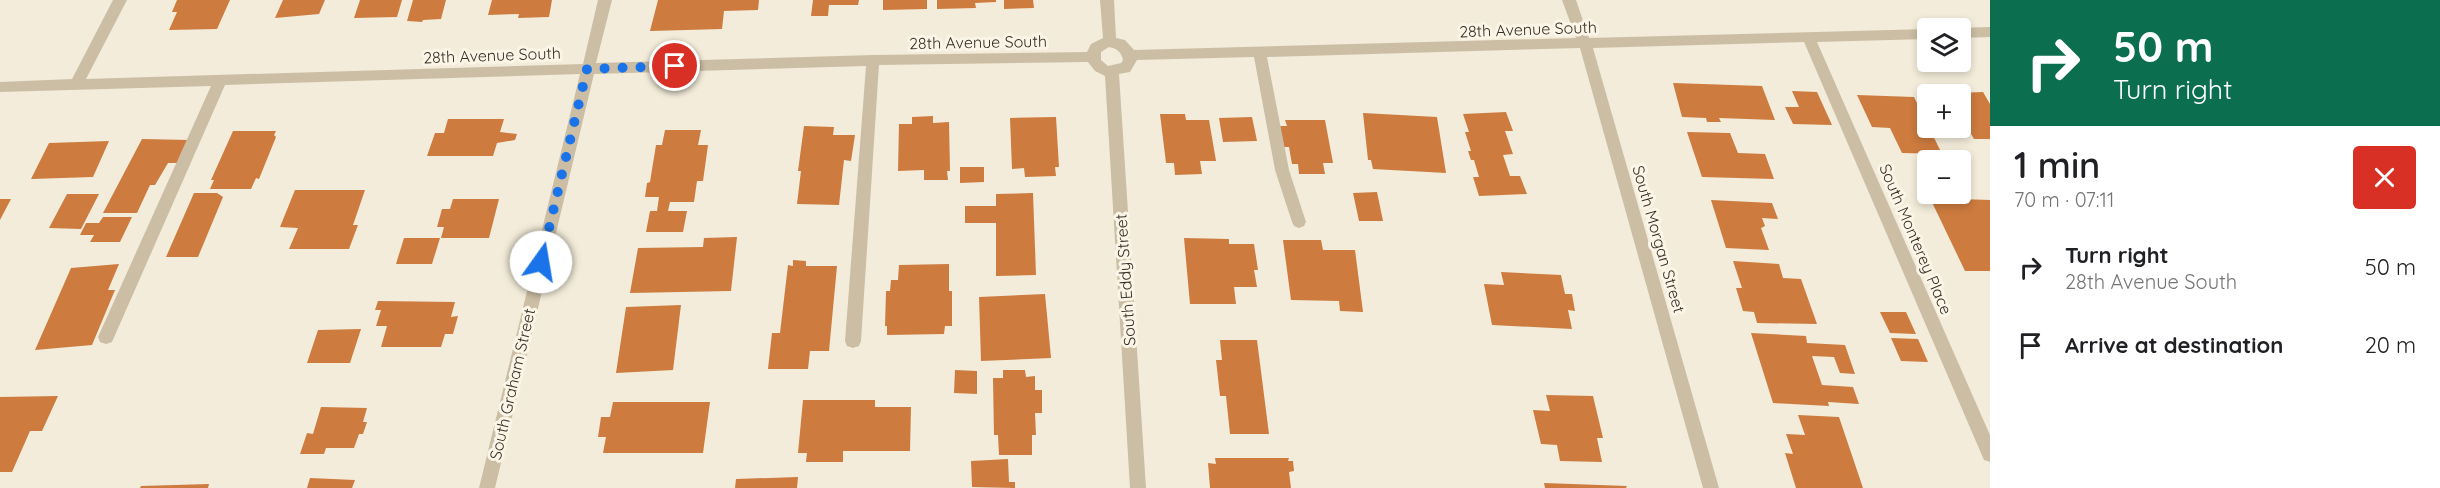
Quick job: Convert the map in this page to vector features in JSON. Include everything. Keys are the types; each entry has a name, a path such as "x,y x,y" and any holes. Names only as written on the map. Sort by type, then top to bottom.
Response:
{"street":[{"path":"76,84 120,0"},
{"name":"South Graham Street","path":"487,488 605,0"},
{"path":"1107,0 1110,42"},
{"name":"South Morgan Street","path":"1569,0 1585,44 1711,488"},
{"path":"1971,33 1990,32"},
{"name":"28th Avenue South","path":"1130,56 1917,34"},
{"name":"South Monterey Place","path":"1809,38 1990,454"},
{"path":"1110,42 1125,47 1130,56 1128,65 1119,71 1112,72 1097,67 1092,57 1096,48 1110,42"},
{"path":"1260,54 1282,170 1299,222"},
{"name":"28th Avenue South","path":"0,87 873,60 1092,57"},
{"path":"853,341 873,60"},
{"name":"South Eddy Street","path":"1112,72 1138,488"},
{"path":"106,338 221,79"}],"building":[{"path":"177,0 230,0 217,29 169,30 177,12 172,12"},
{"path":"283,0 325,0 319,14 275,18"},
{"path":"360,0 402,0 397,17 354,18"},
{"path":"413,0 446,0 441,19 423,20 422,22 407,21"},
{"path":"492,0 552,0 549,17 518,18 519,14 488,15"},
{"path":"658,0 759,0 758,10 724,11 722,29 650,31"},
{"path":"813,0 859,0 858,5 829,5 828,16 811,16"},
{"path":"883,0 927,0 927,9 883,10"},
{"path":"937,0 996,0 996,2 975,3 976,8 937,9"},
{"path":"1004,0 1033,0 1034,8 1004,9"},
{"path":"1673,83 1762,86 1775,120 1719,118 1721,122 1707,122 1706,118 1682,117"},
{"path":"1792,91 1817,92 1832,125 1793,124 1785,107 1799,107"},
{"path":"1971,92 1983,92 1990,104 1990,139 1974,139 1971,134"},
{"path":"1857,95 1914,97 1917,103 1917,138 1934,138 1940,150 1917,150 1917,153 1902,153 1890,128 1872,127"},
{"path":"1506,112 1513,131 1505,131 1513,154 1503,155 1510,176 1520,176 1527,194 1479,196 1473,177 1479,177 1474,160 1471,160 1468,151 1471,151 1465,132 1469,132 1463,114"},
{"path":"1363,113 1437,117 1446,173 1373,169 1371,160 1368,160"},
{"path":"1160,114 1185,114 1186,120 1209,120 1216,161 1200,161 1202,174 1175,175 1174,163 1166,163"},
{"path":"933,116 933,123 949,122 950,171 947,171 948,180 924,180 924,170 898,171 899,124 912,124 912,117"},
{"path":"1056,117 1059,167 1055,167 1056,176 1025,177 1024,168 1012,169 1010,118"},
{"path":"1252,117 1257,141 1223,142 1219,118"},
{"path":"448,119 504,119 500,132 517,134 515,140 497,143 493,156 427,156 435,133 444,133"},
{"path":"1285,120 1325,120 1333,163 1323,163 1325,174 1299,174 1298,164 1292,164 1289,147 1284,147 1280,126 1287,126"},
{"path":"804,126 834,127 833,135 855,135 851,161 844,160 839,205 797,204 801,171 798,171"},
{"path":"665,130 701,130 698,145 708,145 703,181 697,181 694,202 670,202 668,211 687,211 683,232 646,232 650,211 657,211 659,197 645,197 647,183 650,182 656,145 662,145"},
{"path":"233,131 276,131 274,135 276,137 259,179 256,178 251,189 210,189 214,180 211,180"},
{"path":"1687,132 1730,133 1738,153 1765,154 1774,179 1702,177"},
{"path":"142,139 190,140 180,163 168,163 155,185 150,185 137,213 103,213"},
{"path":"109,141 93,177 31,179 49,143"},
{"path":"960,167 984,167 984,182 960,183"},
{"path":"295,190 365,190 353,225 358,225 349,249 289,249 298,228 280,227"},
{"path":"1377,192 1383,221 1359,221 1353,193"},
{"path":"194,193 217,193 223,197 198,257 166,257"},
{"path":"1033,193 1036,275 996,276 996,223 965,223 965,206 996,206 996,194"},
{"path":"67,194 99,194 81,229 49,228"},
{"path":"0,199 11,199 0,220"},
{"path":"453,199 499,199 489,238 441,238 444,227 437,227 442,209 450,209"},
{"path":"1971,199 1990,200 1990,271 1965,271 1933,204 1971,204"},
{"path":"1711,200 1772,203 1778,219 1762,218 1765,226 1761,228 1769,250 1726,248"},
{"path":"103,217 132,217 120,242 90,242 94,235 80,235 86,223 99,223"},
{"path":"737,237 731,291 630,293 638,248 703,247 704,238"},
{"path":"404,238 440,238 432,264 396,264"},
{"path":"1184,238 1229,239 1229,244 1254,244 1258,270 1254,270 1257,287 1234,287 1236,304 1190,304"},
{"path":"1283,240 1321,240 1323,250 1355,250 1363,312 1340,311 1339,301 1291,300"},
{"path":"793,260 806,261 806,266 837,266 829,351 810,351 808,369 768,369 772,333 780,333 788,265 793,266"},
{"path":"1733,261 1779,264 1783,278 1801,279 1817,324 1757,323 1754,312 1743,311 1736,288 1742,288"},
{"path":"119,264 108,290 115,290 92,345 35,350 71,268"},
{"path":"949,264 952,326 945,326 944,334 887,335 886,291 890,291 891,280 898,280 899,265"},
{"path":"1501,272 1561,275 1565,294 1572,294 1575,311 1568,310 1572,329 1492,325 1484,284 1504,285"},
{"path":"1045,294 1051,358 981,361 979,297"},
{"path":"378,301 455,302 451,317 458,316 453,334 445,334 441,347 381,347 387,326 376,326 381,310 375,310"},
{"path":"681,305 673,370 616,373 626,307"},
{"path":"1880,312 1906,312 1916,334 1890,333"},
{"path":"361,329 350,363 307,363 318,330"},
{"path":"1751,333 1806,336 1807,343 1845,345 1855,374 1840,373 1834,357 1812,356 1822,385 1853,387 1859,404 1828,402 1829,406 1773,403"},
{"path":"1891,338 1918,339 1928,362 1901,361"},
{"path":"1220,340 1257,340 1269,434 1230,434 1226,396 1220,396 1216,360 1222,360"},
{"path":"955,370 977,371 977,394 954,393"},
{"path":"1003,370 1025,370 1026,377 1035,376 1035,390 1042,390 1042,413 1035,413 1036,435 1032,435 1032,455 999,455 998,435 994,435 993,378 1003,378"},
{"path":"1546,395 1593,396 1603,438 1597,438 1602,462 1560,461 1557,445 1541,444 1533,410 1550,411"},
{"path":"58,396 42,431 30,431 12,472 0,472 0,397"},
{"path":"803,400 875,400 875,407 911,407 910,451 843,451 843,462 806,462 807,453 798,453"},
{"path":"613,402 710,402 703,453 603,453 606,437 598,437 601,417 610,417"},
{"path":"321,407 367,408 363,422 367,422 354,448 326,448 324,454 300,454 307,433 313,434"},
{"path":"1798,415 1839,417 1863,488 1796,488 1785,453 1793,454 1786,434 1805,435"},
{"path":"1215,458 1289,458 1288,461 1293,461 1294,471 1289,472 1291,488 1210,488 1208,463 1216,464"},
{"path":"1008,459 1009,482 1015,482 1015,488 972,487 971,461"},
{"path":"798,477 797,488 735,488 736,479"},
{"path":"310,478 355,480 352,488 307,488"},
{"path":"1544,483 1627,486 1626,488 1545,488"},
{"path":"209,484 208,488 140,488 141,486"}],"route":[{"path":"541,262 587,69 675,66"}]}
